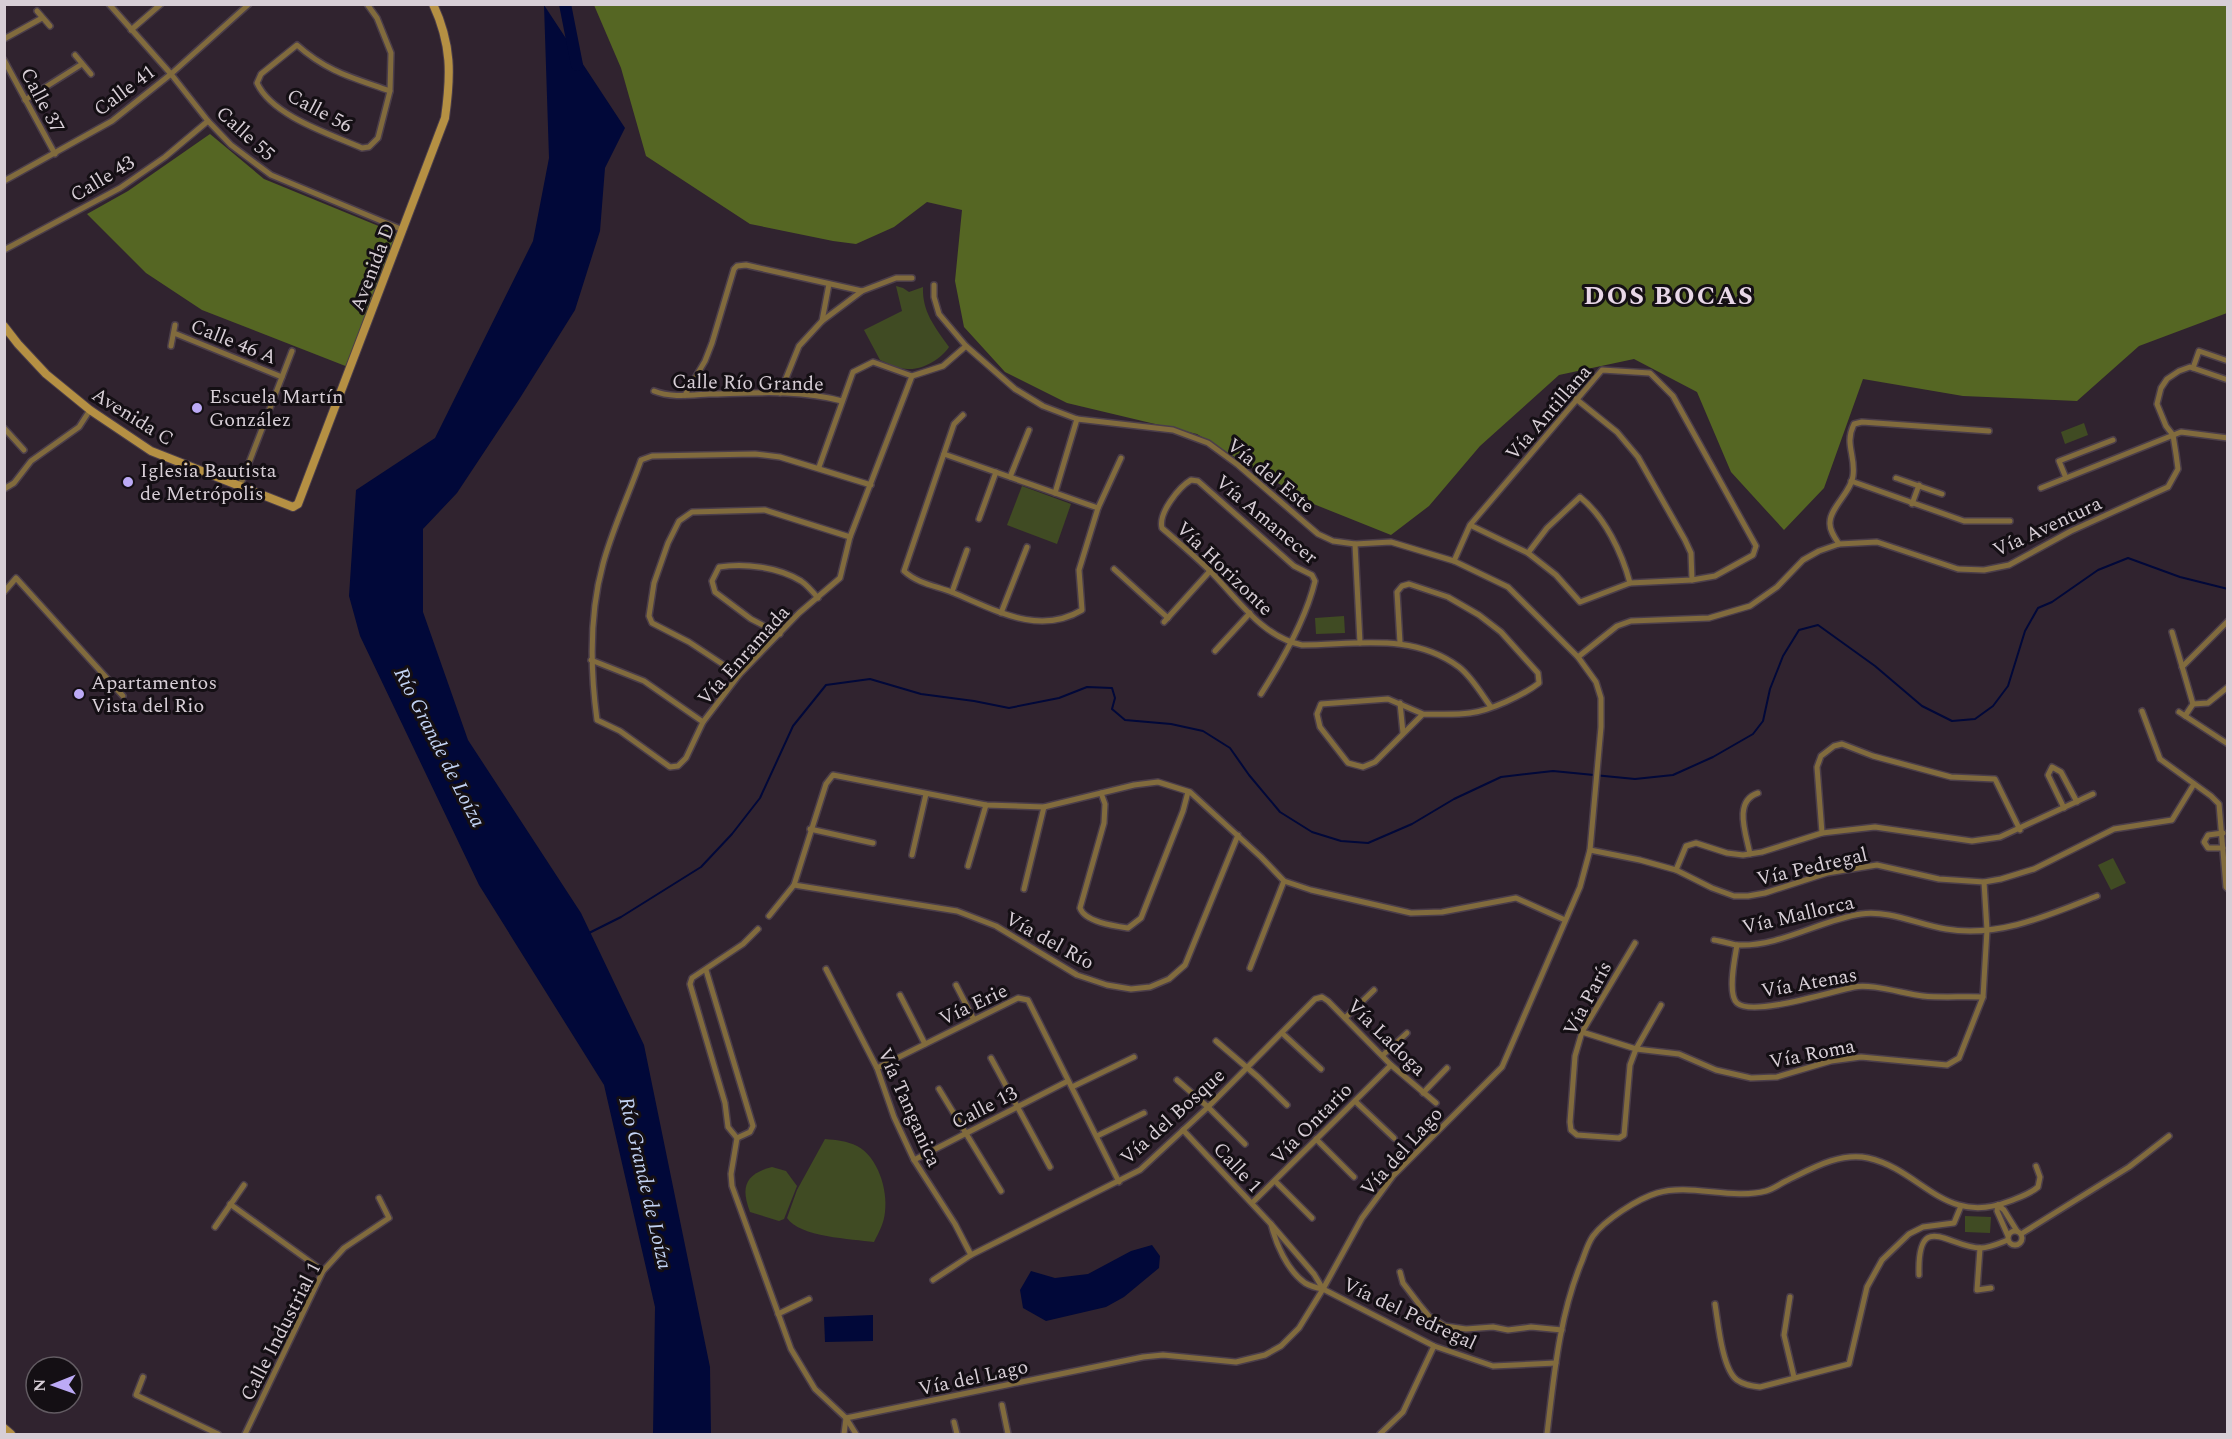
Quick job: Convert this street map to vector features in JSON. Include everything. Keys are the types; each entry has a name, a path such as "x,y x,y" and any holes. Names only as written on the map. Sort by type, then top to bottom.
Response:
{"street":[{"name":"Calle 55","path":"109,4 171,74 207,121 231,145 271,175 403,231"},
{"path":"131,30 161,4"},
{"name":"Calle 41","path":"4,181 112,121 171,74 249,4"},
{"name":"Calle 56","path":"367,4 377,18 391,53 390,91 378,138 369,147 362,148 310,126 284,111 261,92 256,82 261,74 297,45 313,60 333,71 390,91"},
{"name":"Avenida D","path":"269,497 293,507 298,504 445,118 450,76 448,54 440,21 433,4"},
{"path":"37,10 50,26"},
{"path":"4,39 42,18"},
{"path":"75,55 91,74"},
{"name":"Calle 37","path":"4,60 55,154"},
{"path":"26,100 82,64"},
{"name":"Calle 43","path":"4,250 120,188 165,157 207,121"},
{"path":"686,395 705,361 734,269 737,266 746,264 862,291"},
{"path":"780,393 799,346 822,321 862,291 896,278 912,278"},
{"path":"822,321 829,284"},
{"name":"Vía del Este","path":"934,285 934,297 939,314 966,346 1015,389 1043,406 1077,419 1173,429 1208,443 1238,465 1318,534 1333,541 1355,544 1391,542 1454,561 1508,587 1578,657"},
{"path":"171,346 175,325"},
{"name":"Avenida C","path":"4,326 46,374 90,410 151,451 269,497"},
{"name":"Calle 46 A","path":"174,333 282,376"},
{"path":"819,467 854,372 862,366 873,363 912,376 943,366 966,346"},
{"path":"240,486 292,351"},
{"name":"Vía Aventura","path":"1578,657 1617,626 1631,621 1709,618 1750,606 1777,587 1803,560 1839,544 1877,542 1958,569 1984,570 2009,565 2072,531 2168,487 2178,469 2173,435 2166,426 2157,404 2161,388 2167,379 2179,371 2193,368 2199,351 2228,361"},
{"path":"2193,368 2228,380"},
{"name":"Vía Antillana","path":"1454,561 1470,525 1602,370 1650,373 1673,396 1756,547 1753,555 1715,576 1692,580"},
{"name":"Vía Enramada","path":"871,485 819,467 780,457 755,454 652,456 641,460 603,564 594,619 591,660 597,720 620,731 670,767 678,766 686,758 703,722 739,675 799,613 840,578 850,537 871,485 912,376"},
{"name":"Calle Río Grande","path":"654,391 663,395 817,394 842,401"},
{"path":"1470,525 1528,553 1556,575 1580,602 1630,583 1692,580 1691,553 1638,457 1617,432 1576,399"},
{"path":"4,489 14,483 31,461 79,427 90,410"},
{"path":"963,415 954,424 904,571 914,579 1002,613 1044,622 1072,616 1082,610 1079,570 1098,508 1121,458"},
{"path":"1055,493 1077,419"},
{"path":"1839,544 1830,528 1830,519 1851,481 1853,465 1849,434 1854,424 1862,422 1989,431"},
{"path":"4,428 24,450"},
{"path":"1010,477 1029,430"},
{"path":"2041,488 2181,432 2228,438"},
{"path":"2066,478 2059,461 2113,440"},
{"path":"944,454 1098,508"},
{"path":"979,519 996,472"},
{"path":"1896,478 1942,494"},
{"name":"Vía Amanecer","path":"1162,528 1163,514 1184,484 1191,480 1198,481 1294,566 1312,575 1316,581 1290,642"},
{"path":"1851,481 1964,521 1977,523 2010,521"},
{"path":"1912,504 1919,485"},
{"path":"1528,553 1547,528 1580,498 1610,533 1626,567 1630,583"},
{"path":"739,675 689,642 652,623 649,616 654,584 668,543 679,521 692,512 765,510 850,537"},
{"name":"Vía Horizonte","path":"1162,528 1210,571 1263,627 1290,642 1302,645 1400,643 1421,648 1460,668 1491,707"},
{"path":"1355,544 1360,643"},
{"path":"1002,613 1027,547"},
{"path":"952,592 967,550"},
{"path":"780,634 751,619 715,592 712,581 719,567 735,564 764,567 802,581 818,598"},
{"path":"1114,569 1166,620 1210,571"},
{"path":"4,592 16,578 123,696"},
{"path":"1400,643 1397,592 1401,586 1409,584 1448,597 1479,615 1501,632 1538,673 1539,683 1532,688 1491,707 1471,713 1423,714 1388,699 1322,704 1317,714 1320,727 1348,763 1363,767 1375,762 1423,714"},
{"path":"1215,651 1250,613"},
{"path":"2182,667 2228,621"},
{"path":"2172,632 2193,704"},
{"path":"1261,694 1284,657 1290,642"},
{"name":"Vía del Lago","path":"846,1418 1143,1357 1163,1355 1236,1362 1264,1355 1281,1346 1299,1328 1323,1290 1362,1218 1393,1176 1502,1067 1580,887 1590,850 1601,728 1601,698 1596,682 1578,657"},
{"path":"591,660 644,681 703,722"},
{"path":"2193,704 2208,703 2228,687"},
{"path":"1400,703 1403,733"},
{"path":"2185,716 2193,704"},
{"path":"2142,711 2160,759 2219,804 2228,889"},
{"path":"2179,712 2228,744"},
{"path":"1822,833 1817,767 1821,756 1828,749 1842,744 1873,756 1951,777 1995,779 2020,830"},
{"path":"2064,808 2048,775 2052,767 2061,772 2077,802"},
{"path":"769,916 794,885 810,829 826,784 832,775 852,777 986,805 1044,807 1134,784 1158,782 1188,792 1238,835 1284,881 1311,890 1411,913 1443,912 1516,898 1565,920"},
{"name":"Vía Pedregal","path":"1590,850 1676,870 1734,896 1765,893 1827,873 1877,865 1939,879 1984,882 2016,876 2034,869 2114,829 2172,820 2194,784"},
{"path":"1101,793 1105,804 1104,823 1080,908 1082,913 1089,917 1113,926 1128,928 1141,918 1183,811 1188,792"},
{"path":"1750,854 1743,805 1750,796 1758,793"},
{"path":"912,855 926,794"},
{"path":"1676,870 1686,846 1696,843 1727,853 1750,854 1822,833 1875,827 1972,841 2000,837 2020,830 2093,794"},
{"path":"968,866 986,805"},
{"path":"1024,889 1044,807"},
{"path":"810,829 873,843"},
{"path":"2223,833 2208,836 2204,842 2208,848 2225,844"},
{"name":"Vía del Río","path":"794,885 957,911 996,926 1077,975 1107,985 1131,989 1150,987 1169,979 1185,965 1238,835"},
{"path":"1250,968 1284,881"},
{"name":"Vía Roma","path":"1582,1032 1636,1049 1680,1054 1716,1070 1751,1078 1777,1077 1831,1060 1861,1057 1947,1065 1959,1058 1983,997 1987,930 1984,882"},
{"name":"Vía Mallorca","path":"1714,940 1737,945 1775,939 1862,914 1890,915 1948,930 1987,930 2029,922 2097,896"},
{"path":"758,929 743,944 692,978 690,984 725,1103 728,1127 737,1138 731,1174 732,1186 778,1314 791,1349 815,1389 846,1418 856,1434"},
{"name":"Vía París","path":"1635,943 1582,1032 1575,1056 1570,1122 1571,1130 1577,1135 1619,1138 1624,1135 1630,1065 1660,1005"},
{"name":"Vía Atenas","path":"1737,945 1732,977 1734,998 1736,1003 1742,1005 1754,1007 1778,1005 1857,986 1924,996 1983,997"},
{"name":"Vía Tanganica","path":"826,969 877,1068 894,1117 914,1160 955,1224 971,1255"},
{"path":"706,970 753,1126 750,1132 737,1138"},
{"path":"956,985 973,1018"},
{"path":"1345,1018 1374,990"},
{"path":"900,995 926,1044"},
{"name":"Vía Erie","path":"877,1068 973,1018 1018,998 1028,1000 1119,1182"},
{"name":"Vía Ladoga","path":"1316,999 1322,998 1328,1001 1391,1065 1436,1103"},
{"name":"Vía del Bosque","path":"933,1280 971,1255 1140,1170 1208,1107 1316,999"},
{"path":"1282,1033 1321,1068"},
{"path":"1383,1056 1407,1033"},
{"path":"1216,1041 1287,1105"},
{"path":"1072,1087 1134,1057"},
{"path":"991,1058 1050,1167"},
{"name":"Vía Ontario","path":"1251,1203 1391,1065"},
{"path":"1423,1093 1447,1068"},
{"path":"1177,1080 1245,1144"},
{"name":"Calle 13","path":"914,1160 1068,1081"},
{"path":"939,1089 1000,1191"},
{"path":"1355,1101 1394,1138"},
{"path":"1097,1136 1144,1113"},
{"name":"Calle 1","path":"1183,1130 1271,1224 1314,1274 1323,1290"},
{"path":"1919,1275 1920,1248 1923,1242 1930,1238 1942,1237 1980,1248 2008,1238 2011,1232 2019,1232 2129,1167 2169,1136"},
{"path":"1316,1138 1354,1177"},
{"path":"1547,1434 1556,1363 1572,1284 1593,1236 1617,1214 1656,1193 1671,1190 1745,1193 1767,1191 1827,1161 1858,1157 1881,1162 1946,1202 1961,1206 1998,1205 2032,1192 2038,1187 2040,1177 2036,1166"},
{"path":"1275,1181 1312,1218"},
{"path":"215,1227 244,1185"},
{"name":"Calle Industrial 1","path":"245,1434 322,1271 344,1248 389,1218 380,1198"},
{"path":"230,1204 322,1271"},
{"path":"1998,1205 2019,1232 2022,1240 2019,1244 2013,1245 2008,1238 1997,1211 1998,1205"},
{"path":"1715,1304 1726,1364 1735,1379 1747,1385 1760,1386 1849,1364 1868,1287 1882,1260 1909,1234 1923,1227 1954,1223 1961,1206"},
{"name":"Calle 1","path":"1271,1224 1278,1248 1299,1277 1307,1285 1323,1290"},
{"path":"1980,1248 1977,1290 1991,1288"},
{"path":"1400,1272 1403,1283 1429,1317 1445,1326 1466,1329 1493,1327 1508,1330 1531,1327 1562,1330"},
{"name":"Vía del Pedregal","path":"1323,1290 1434,1346 1493,1366 1556,1363"},
{"path":"1790,1298 1784,1335 1794,1377"},
{"path":"778,1314 809,1299"},
{"path":"1380,1434 1386,1431 1403,1412 1434,1346"},
{"path":"144,1377 136,1395 218,1434"},
{"path":"1002,1405 1008,1434"},
{"path":"844,1434 846,1418"},
{"path":"954,1422 957,1434"},
{"path":"4,1428 11,1434"}],"green space":[{"path":"594,5 2227,5 2227,313 2139,346 2077,401 1963,396 1863,379 1824,488 1784,530 1731,472 1697,392 1634,359 1559,375 1480,446 1429,506 1391,535 1311,503 1197,434 1067,403 1005,372 964,327 955,281 962,210 927,202 894,227 856,244 833,241 750,224 646,156 621,68"},
{"path":"210,134 264,179 398,234 348,367 202,310 146,273 87,214 128,191"},
{"path":"896,286 909,292 923,287 927,312 949,347 936,359 920,368 901,368 880,360 864,330 902,311"},
{"path":"2084,423 2088,435 2065,444 2061,432"},
{"path":"1022,486 1071,504 1057,544 1007,525"},
{"path":"1344,616 1345,633 1316,634 1315,618"},
{"path":"2113,858 2126,883 2111,890 2098,865"},
{"path":"825,1139 857,1146 871,1158 876,1166 883,1184 886,1203 884,1220 874,1242 814,1233 793,1224 787,1218 797,1190"},
{"path":"772,1167 786,1171 797,1186 784,1219 779,1221 750,1212 747,1203 746,1188 751,1177"},
{"path":"1965,1216 1991,1217 1990,1233 1965,1232"}],"water":[{"path":"544,5 625,128 605,168 600,231 575,310 457,493 423,529 423,612 468,740 581,913 644,1045 710,1367 711,1434 653,1434 655,1307 604,1085 479,885 360,636 349,596 356,490 435,438 533,241 549,158"},
{"path":"1152,1245 1160,1256 1159,1268 1124,1297 1106,1307 1046,1321 1023,1308 1020,1290 1031,1271 1055,1278 1088,1274 1131,1251"},
{"path":"873,1315 873,1341 825,1342 824,1317"}],"waterway":[{"name":"Río Grande de Loíza","path":"565,4 577,65"},
{"path":"589,933 621,917 701,867 732,834 760,798 793,726 826,685 870,679 921,694 1009,708 1059,698 1087,687 1112,688 1115,698 1112,709 1125,720 1171,724 1203,731 1230,748 1280,812 1312,832 1341,841 1368,843 1412,824 1454,799 1501,777 1553,771 1635,779 1673,775 1713,757 1753,734 1763,721 1770,689 1783,656 1799,630 1818,625 1875,666 1922,706 1952,721 1975,719 1993,706 2008,686 2025,631 2038,608 2052,602 2098,570 2128,558 2180,577 2228,589"}],"place":[{"name":"Escuela Martín González","path":"197,408"},
{"name":"Iglesia Bautista de Metrópolis","path":"128,482"},
{"name":"Apartamentos Vista del Rio","path":"79,694"}],"district":[{"name":"DOS BOCAS","path":"1669,295"}]}
